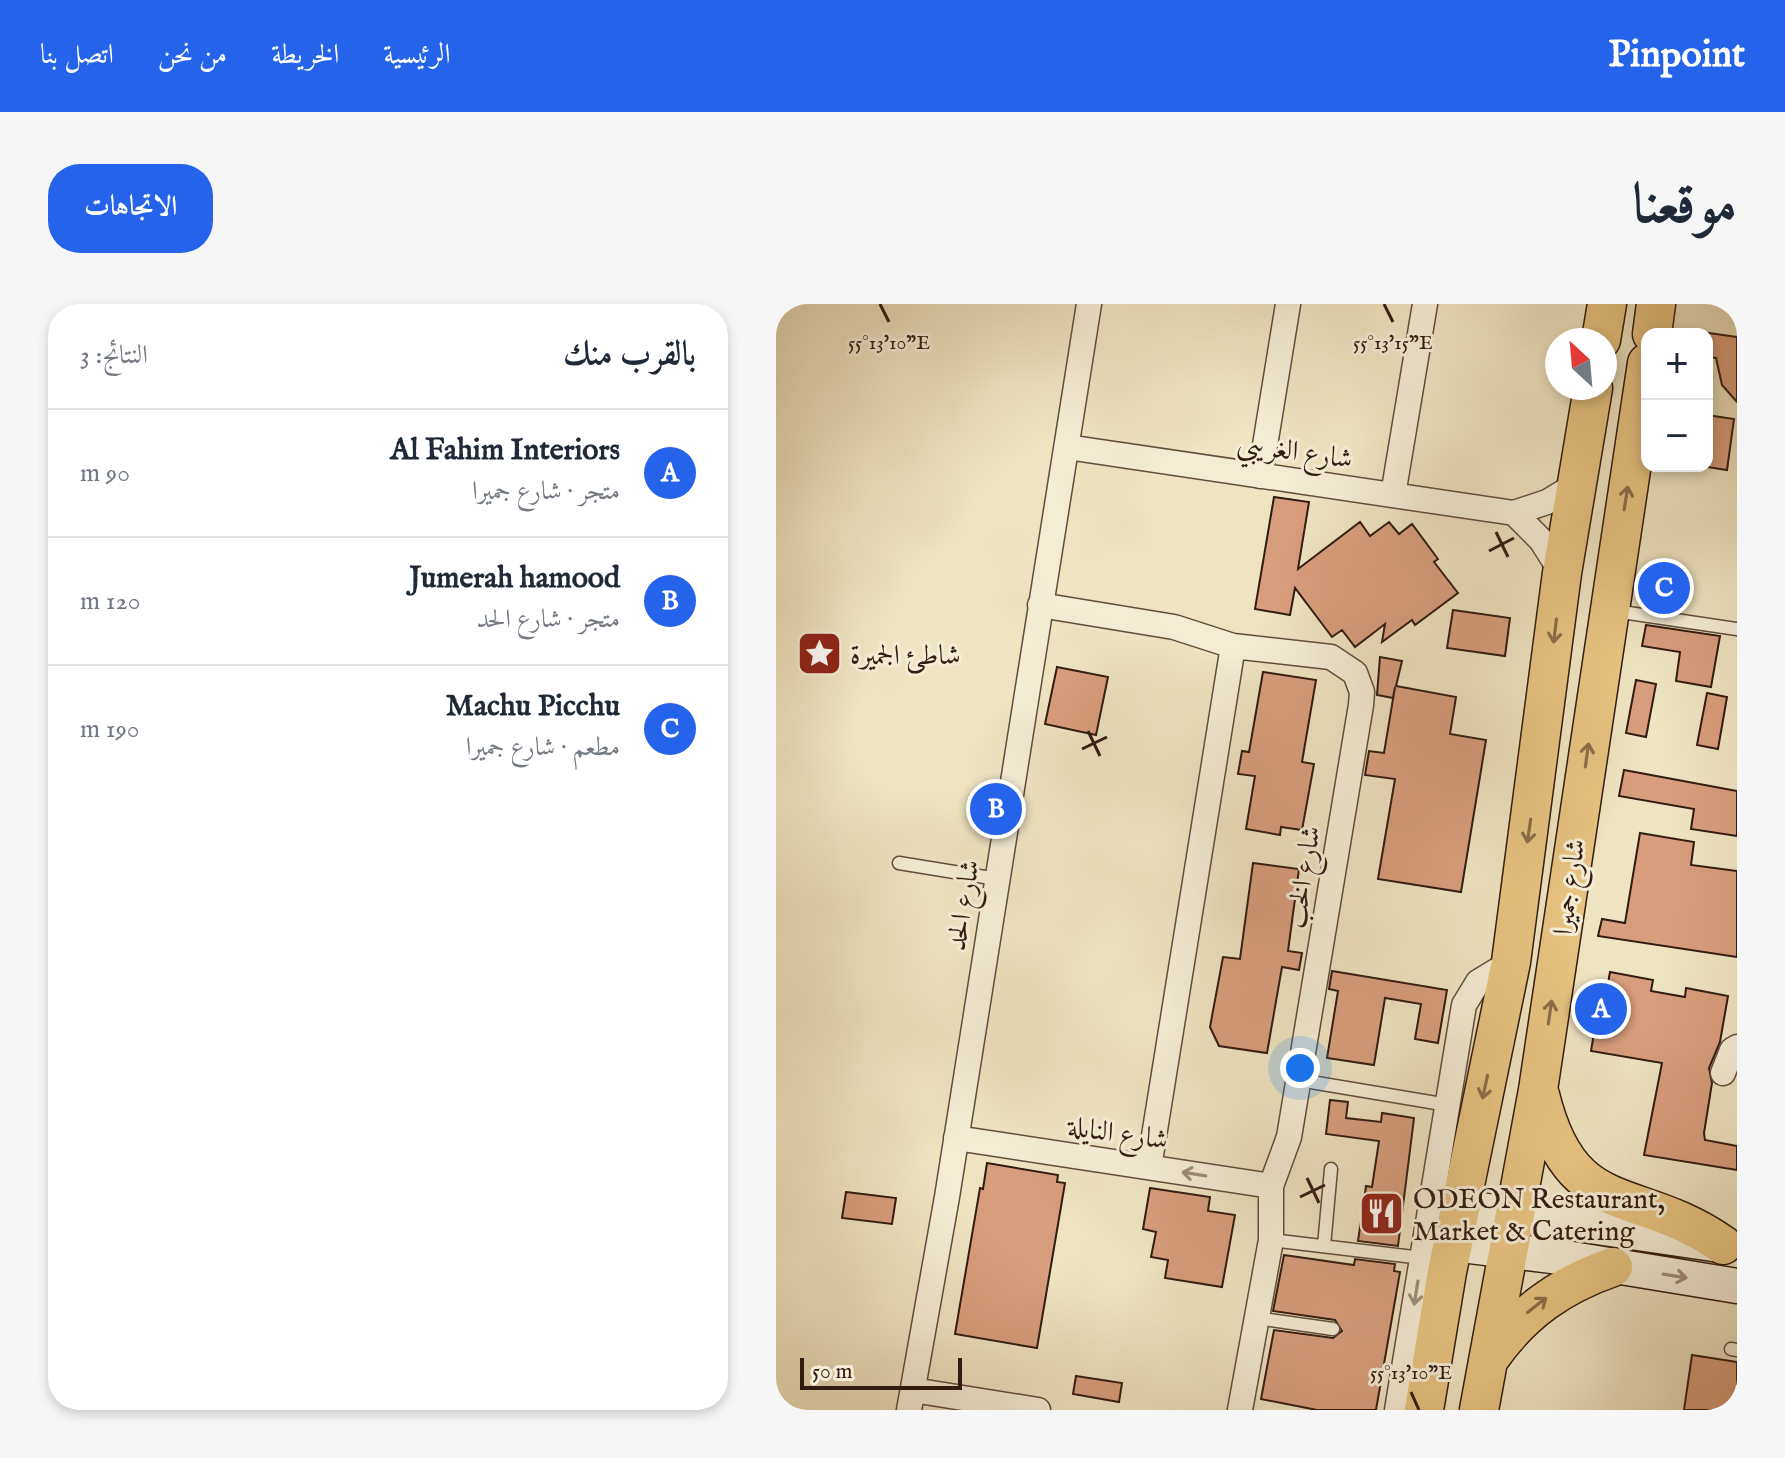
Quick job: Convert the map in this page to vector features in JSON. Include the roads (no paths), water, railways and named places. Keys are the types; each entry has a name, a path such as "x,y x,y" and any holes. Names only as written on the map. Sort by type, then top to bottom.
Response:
{"main road":[{"path":"1603,328 1607,304"},
{"path":"1653,328 1656,304"},
{"name":"شارع جميرا","path":"1424,1410 1438,1251 1461,1207 1511,962 1562,573 1591,400"},
{"name":"شارع جميرا","path":"1479,1410 1538,1090 1641,400"},
{"path":"1538,1090 1554,1142 1581,1177 1596,1190 1685,1222 1730,1246"},
{"path":"1461,1207 1512,1232 1613,1267 1737,1286"},
{"path":"1438,1251 1512,1232 1730,1246"},
{"path":"1487,1364 1527,1313 1582,1277 1613,1267"}],"street":[{"name":"شارع الحد","path":"1038,1410 911,1400 956,1138 1089,304"},
{"path":"1260,476 1288,304"},
{"path":"1393,495 1425,304"},
{"name":"شارع الغريبي","path":"1067,447 1514,513 1547,502 1577,484"},
{"path":"1514,513 1541,540 1562,573"},
{"name":"شارع الخب","path":"1040,605 1174,627 1233,646 1340,660 1355,673 1362,692 1299,1080 1287,1144 1271,1186 1271,1240 1240,1410"},
{"path":"1149,1167 1233,646"},
{"path":"1397,1410 1438,1251 1448,1105 1467,998 1487,974 1511,962"},
{"path":"1723,1073 1732,1050 1737,1047"},
{"name":"شارع النايلة","path":"956,1138 1271,1186"}],"lane":[{"path":"1608,610 1737,629"},
{"path":"899,863 997,879"},
{"path":"1299,1080 1448,1105"},
{"path":"1324,1246 1331,1169"},
{"path":"1271,1240 1324,1246 1438,1251"},
{"path":"1256,1318 1333,1329"}],"place":[{"name":"Machu Picchu","path":"1664,588"},
{"name":"شاطئ الجميرة","path":"819,654"},
{"name":"Jumerah hamood","path":"996,809"},
{"name":"Al Fahim Interiors","path":"1601,1009"},
{"name":"ODEON Restaurant, Market & Catering","path":"1382,1214"}]}
